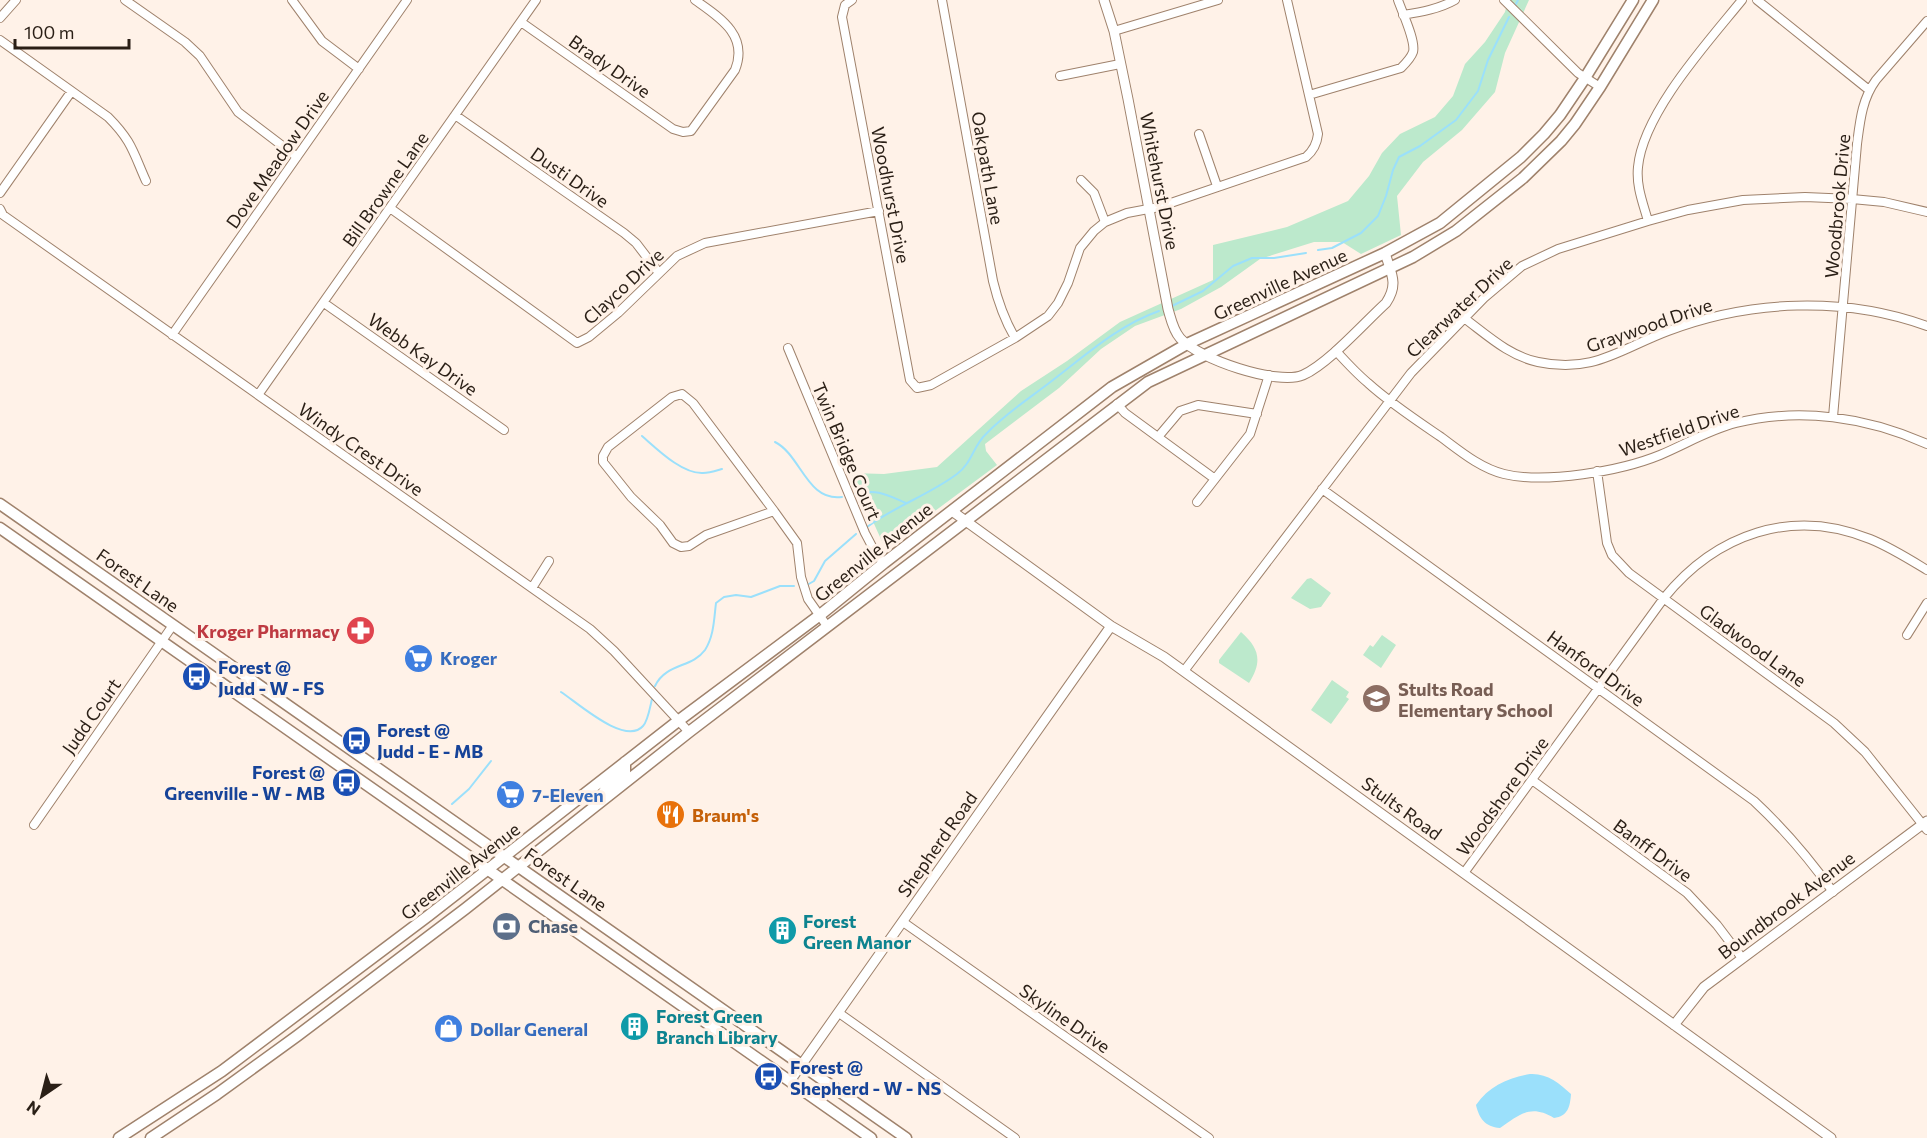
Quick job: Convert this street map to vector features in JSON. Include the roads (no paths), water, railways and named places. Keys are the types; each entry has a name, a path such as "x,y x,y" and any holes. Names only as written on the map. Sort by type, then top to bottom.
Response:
{"main road":[{"name":"Greenville Avenue","path":"119,1138 206,1082 489,870 625,762 820,615 1112,387 1187,344 1385,253 1440,223 1521,157 1560,116 1633,0"},
{"name":"Greenville Avenue","path":"154,1136 297,1036 503,880 689,732 1117,404 1160,375 1413,257 1447,238 1523,178 1568,132 1600,87 1653,0"},
{"name":"Forest Lane","path":"0,504 906,1138"},
{"path":"17,540 28,523"},
{"name":"Forest Lane","path":"0,528 866,1135"},
{"path":"247,701 258,684"},
{"path":"319,751 329,734"},
{"path":"595,807 600,794 625,772 625,762"},
{"path":"401,808 406,788"},
{"path":"590,940 602,924"},
{"path":"354,972 363,986"},
{"path":"680,1003 691,987"},
{"path":"288,1022 297,1036"},
{"path":"866,1135 874,1116"},
{"path":"149,1119 154,1136"}],"street":[{"path":"0,18 16,0"},
{"path":"125,0 185,42 200,56 237,112 297,156"},
{"path":"292,0 322,41 358,69"},
{"name":"Dove Meadow Drive","path":"172,335 407,0"},
{"name":"Bill Browne Lane","path":"258,395 537,0"},
{"name":"Brady Drive","path":"521,22 673,129 683,132 691,131 735,70 738,61 734,34 725,21 695,0"},
{"name":"Oakpath Lane","path":"942,0 993,281 998,303 1015,338"},
{"name":"Whitehurst Drive","path":"1104,0 1114,31 1168,309 1176,332 1187,344 1219,362 1269,375 1293,378 1304,375 1336,351 1391,296 1394,287 1385,253"},
{"path":"1114,31 1218,0"},
{"path":"1015,338 1039,322 1053,309 1068,284 1080,248 1105,222 1306,157 1311,153 1317,142 1318,134 1287,0"},
{"path":"1309,95 1401,68 1413,51 1413,43 1398,0"},
{"path":"1403,15 1446,6 1455,0"},
{"path":"1504,0 1578,73 1600,87"},
{"path":"1648,221 1637,178 1639,156 1648,132 1685,73 1742,0"},
{"path":"1757,0 1869,90"},
{"name":"Woodhurst Drive","path":"848,3 842,17 910,380 917,388 931,385 1015,338"},
{"name":"Woodbrook Drive","path":"1833,417 1860,120 1869,90 1927,21"},
{"path":"0,40 108,117 135,150 146,181"},
{"path":"1060,76 1120,64"},
{"path":"0,193 71,92"},
{"name":"Dusti Drive","path":"455,115 624,233 636,243 659,273"},
{"path":"1198,134 1217,186"},
{"path":"1081,180 1094,193 1105,222"},
{"name":"Clearwater Drive","path":"1184,671 1389,400 1426,356 1522,266 1558,249 1648,221 1688,210 1743,200 1794,197 1852,199 1884,202 1927,212"},
{"name":"Clayco Drive","path":"390,208 577,343 589,338 677,256 712,242 879,212"},
{"name":"Windy Crest Drive","path":"0,209 3,215 590,629 614,651 689,732"},
{"name":"Webb Kay Drive","path":"324,303 504,430"},
{"name":"Graywood Drive","path":"1464,318 1520,357 1537,362 1573,365 1610,358 1667,331 1703,320 1769,307 1807,305 1843,307 1870,311 1927,326"},
{"name":"Twin Bridge Court","path":"788,348 865,533 876,554 884,563"},
{"name":"Westfield Drive","path":"1336,351 1368,384 1389,400 1468,457 1503,474 1545,478 1597,471 1645,460 1736,423 1770,417 1805,415 1833,417 1875,425 1905,434 1927,444"},
{"path":"1197,502 1250,434 1269,375"},
{"path":"774,512 706,535 689,546 681,547 672,543 660,525 631,497 603,462 603,456 608,447 672,397 682,394 693,403 774,512 797,543 805,592 827,626"},
{"path":"1117,404 1125,413 1215,479"},
{"path":"1158,437 1180,411 1198,405 1257,414"},
{"name":"Gladwood Lane","path":"1597,471 1606,543 1612,555 1629,573 1834,723 1864,752 1926,825"},
{"name":"Hanford Drive","path":"1322,489 1754,801 1781,826 1833,892"},
{"name":"Stults Road","path":"952,510 1111,626 1149,647 1184,671 1831,1138"},
{"name":"Woodshore Drive","path":"1464,873 1664,598 1675,585 1712,554 1736,540 1778,527 1815,526 1848,531 1888,547 1927,570"},
{"path":"532,588 549,561"},
{"path":"1907,635 1927,603"},
{"name":"Judd Court","path":"34,825 173,625"},
{"name":"Shepherd Road","path":"790,1081 1111,626"},
{"name":"Banff Drive","path":"1532,780 1687,893 1717,925 1742,958"},
{"name":"Boundbrook Avenue","path":"1674,1025 1704,987 1926,825"},
{"name":"Skyline Drive","path":"903,922 1209,1138"},
{"path":"839,1013 1015,1138"}],"water":[{"path":"1530,1074 1547,1077 1571,1094 1569,1107 1565,1113 1554,1118 1539,1112 1526,1112 1500,1128 1490,1126 1484,1121 1476,1105 1481,1098 1500,1084"}],"waterway":[{"path":"1515,6 1518,0"},
{"path":"1318,250 1332,248 1361,233 1378,216 1399,157 1420,146 1456,120 1478,91 1488,60 1509,17"},
{"path":"1172,306 1203,291 1233,266 1252,258 1274,258 1306,253"},
{"path":"867,527 957,474 966,465 982,439 1010,412 1104,341 1130,324 1159,311"},
{"path":"642,436 670,460 687,469 703,473 722,469"},
{"path":"775,442 784,448 820,492 830,497 842,497"},
{"path":"855,494 881,493 906,503"},
{"path":"807,585 814,581 825,561 856,534"},
{"path":"655,686 666,673 700,656 705,650 712,633 716,603 724,597 736,595 751,597 780,586 794,586"},
{"path":"561,692 602,721 625,731 635,731 645,724 652,699"},
{"path":"452,804 469,789 491,761"}],"place":[{"name":"Kroger Pharmacy","path":"361,631"},
{"name":"Kroger","path":"419,658"},
{"name":"Forest @ Judd - W - FS","path":"197,677"},
{"name":"Stults Road Elementary School","path":"1377,699"},
{"name":"Forest @ Judd - E - MB","path":"356,740"},
{"name":"Forest @ Greenville - W - MB","path":"346,782"},
{"name":"7-Eleven","path":"511,795"},
{"name":"Braum's","path":"671,815"},
{"name":"Chase","path":"507,926"},
{"name":"Forest Green Manor","path":"782,931"},
{"name":"Forest Green Branch Library","path":"635,1026"},
{"name":"Dollar General","path":"449,1029"},
{"name":"Forest @ Shepherd - W - NS","path":"769,1077"}]}
